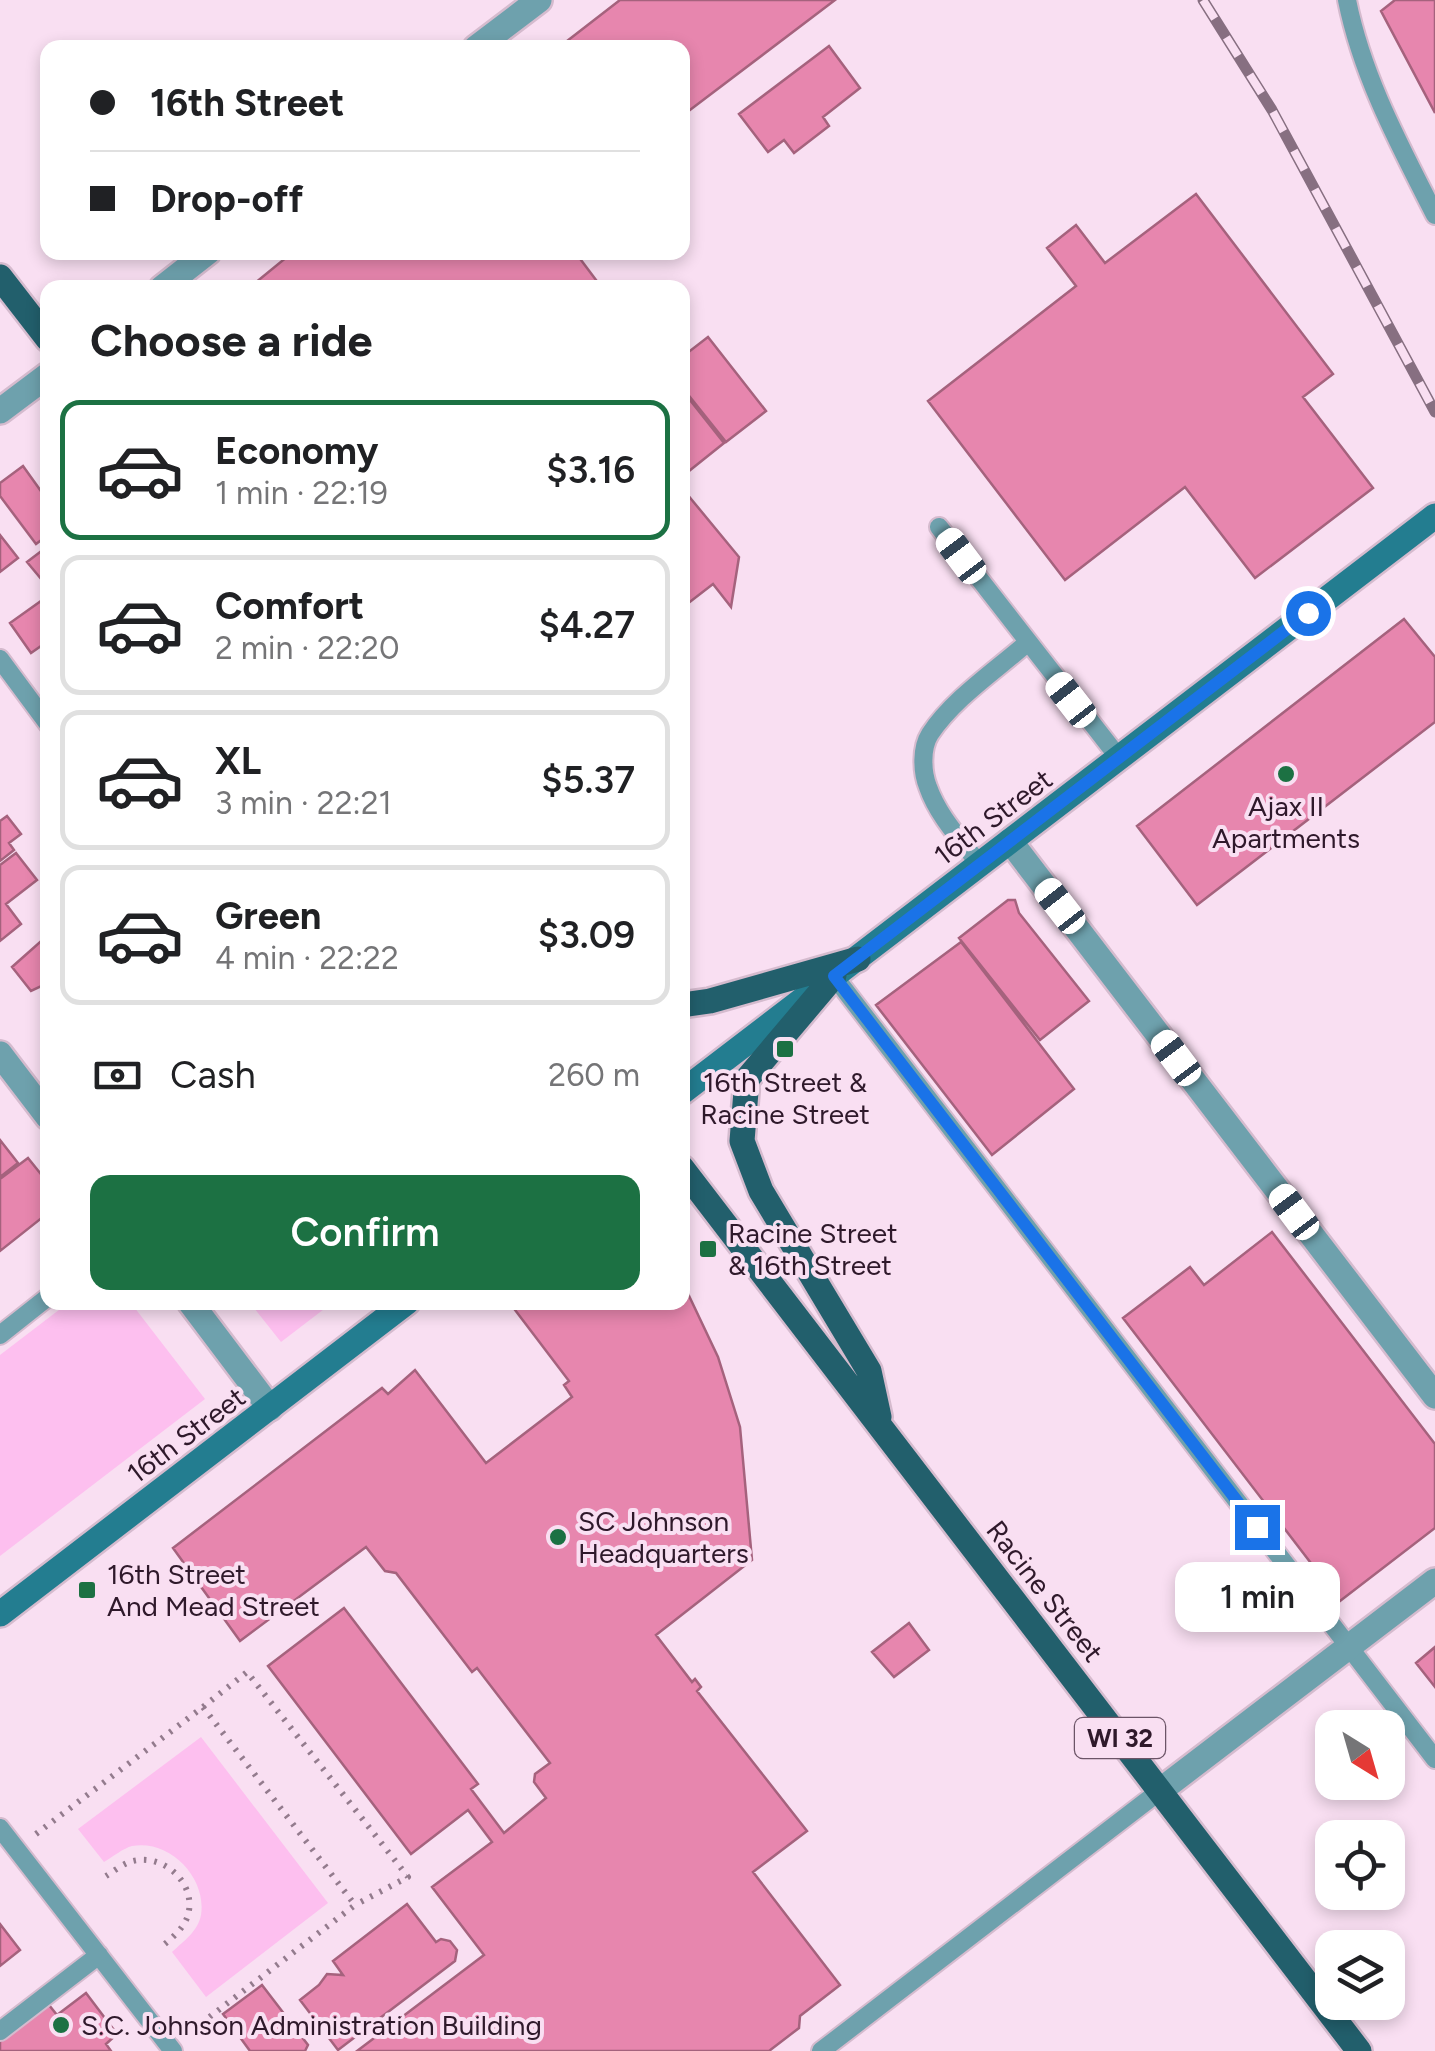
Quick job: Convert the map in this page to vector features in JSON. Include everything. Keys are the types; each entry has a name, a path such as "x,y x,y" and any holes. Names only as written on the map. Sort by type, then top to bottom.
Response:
{"main road":[{"path":"0,277 40,330"},
{"path":"690,1004 858,958"},
{"path":"834,976 747,1079 742,1141 761,1190 869,1371 881,1426"},
{"name":"Racine Street","path":"690,1178 1359,2051"}],"street":[{"path":"486,40 538,0"},
{"path":"172,280 198,260"},
{"path":"0,411 40,381"},
{"name":"16th Street","path":"690,1086 1435,516"},
{"path":"1010,841 1435,1396"},
{"path":"0,1054 40,1106"},
{"path":"196,1310 270,1408"},
{"name":"16th Street","path":"0,1614 398,1310"},
{"path":"1160,1790 1435,1582"}],"lane":[{"path":"1347,0 1354,38 1397,141 1435,215"},
{"path":"939,527 1118,758"},
{"path":"980,864 936,806 924,774 925,747 930,734 963,699 1027,644"},
{"path":"0,658 40,713"},
{"path":"834,976 1435,1759"},
{"path":"0,1335 40,1304"},
{"path":"822,2051 1160,1790"},
{"path":"0,1828 171,2049"},
{"path":"0,2030 99,1955"}],"path":[{"path":"17,1849 247,1672 408,1878 355,1905 171,2049"},
{"path":"203,1707 355,1905"},
{"path":"106,1876 134,1861 152,1860 170,1866 183,1882 188,1916 161,1947"}],"shaded area":[{"path":"59,1310 136,1310 205,1399 0,1556 0,1355"},
{"path":"256,1310 323,1310 281,1342"},
{"path":"201,1737 328,1903 206,1997 172,1952 194,1931 201,1915 201,1901 192,1875 172,1855 146,1845 129,1847 104,1862 78,1829"}],"building":[{"path":"620,0 835,0 690,110 690,40 568,40"},
{"path":"1395,0 1435,0 1435,113 1381,11"},
{"path":"829,46 860,88 823,117 829,126 794,153 784,140 768,152 739,114"},
{"path":"1196,194 1333,374 1303,397 1373,488 1255,578 1185,487 1065,580 928,401 1076,286 1047,248 1076,225 1105,263"},
{"path":"283,260 581,260 596,280 259,280"},
{"path":"708,337 766,411 726,442 690,397 690,351"},
{"path":"690,400 724,443 690,470"},
{"path":"23,466 40,490 40,541 36,544 0,496 0,483"},
{"path":"690,498 739,557 731,607 713,584 690,602"},
{"path":"0,535 18,558 0,572"},
{"path":"40,552 40,578 27,562"},
{"path":"40,602 40,647 31,653 10,623"},
{"name":"Ajax II Apartments","path":"1404,619 1435,657 1435,722 1197,905 1137,826"},
{"path":"7,816 21,834 9,843 14,850 0,861 0,821"},
{"path":"16,853 37,880 6,904 21,924 0,941 0,865"},
{"path":"1008,900 1015,900 1019,913 1089,1001 1040,1040 959,938"},
{"path":"40,942 40,987 31,991 12,967"},
{"path":"961,942 1074,1089 992,1155 876,1005"},
{"path":"0,1140 18,1163 0,1177"},
{"path":"28,1158 40,1173 40,1219 0,1251 0,1179"},
{"path":"1272,1232 1435,1444 1435,1528 1340,1601 1123,1318 1190,1267 1204,1285"},
{"path":"690,1298 718,1357 740,1427 752,1560 656,1635 692,1682 695,1679 701,1687 697,1691 807,1831 753,1872 840,1985 800,2016 799,2028 769,2051 357,2051 484,1955 432,1887 492,1842 468,1810 411,1854 268,1666 344,1608 478,1784 471,1789 504,1833 546,1798 534,1782 535,1774 550,1763 477,1668 472,1672 396,1573 385,1571 366,1547 240,1641 173,1548 382,1388 388,1394 415,1370 486,1463 572,1397 564,1385 569,1381 515,1310 690,1310"},
{"path":"909,1623 929,1650 894,1677 872,1652"},
{"path":"1435,1647 1435,1687 1416,1663"},
{"path":"407,1904 436,1942 450,1941 457,1950 455,1961 338,2050 300,2000 327,1974 343,1975 333,1961"},
{"path":"0,1924 20,1950 0,1966"},
{"path":"262,1985 308,2045 305,2051 250,2051 223,2014"},
{"name":"S.C. Johnson Administration Building","path":"86,1993 117,2034 106,2044 111,2051 0,2051 0,2035 45,2000 57,2015"}],"railway":[{"path":"1203,0 1272,110 1435,412"}],"place":[{"name":"Ajax II Apartments","path":"1286,774"},
{"name":"16th Street & Racine Street","path":"785,1049"},
{"name":"Racine Street & 16th Street","path":"708,1249"},
{"name":"SC Johnson Headquarters","path":"558,1537"},
{"name":"16th Street And Mead Street","path":"87,1590"},
{"name":"S.C. Johnson Administration Building","path":"61,2025"}],"route":[{"path":"1257,1527 834,976 1308,613"}]}
